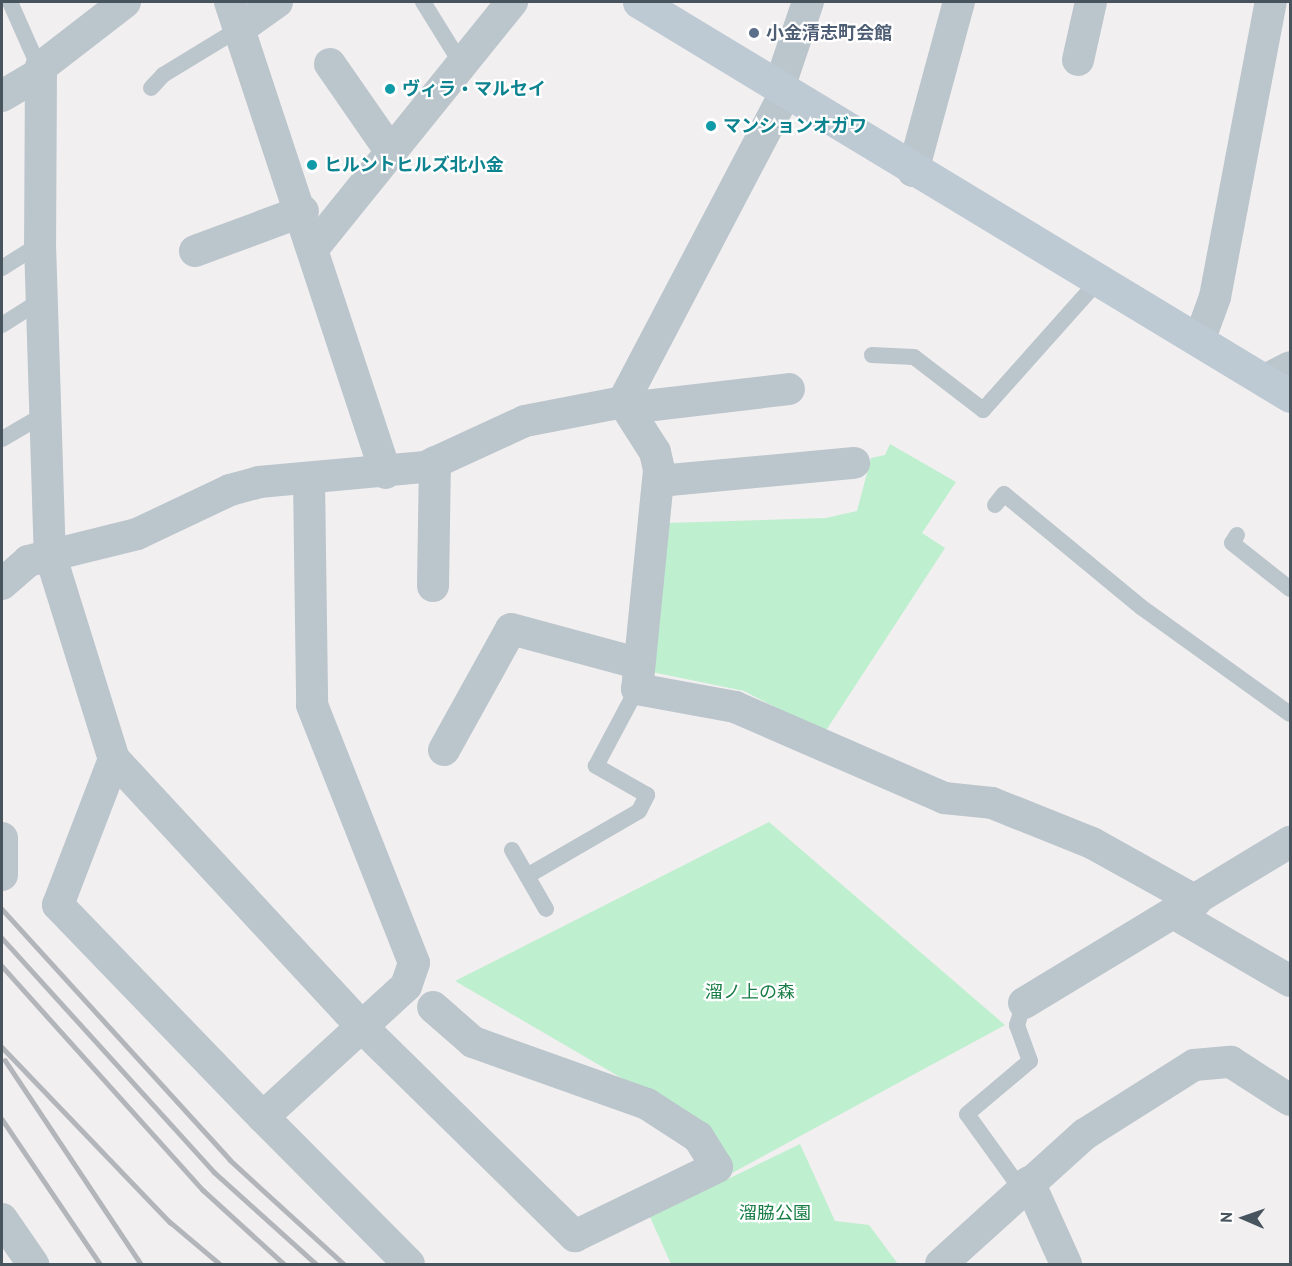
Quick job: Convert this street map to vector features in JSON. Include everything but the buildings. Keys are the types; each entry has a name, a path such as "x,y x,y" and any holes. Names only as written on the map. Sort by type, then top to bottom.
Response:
{"street":[{"path":"125,2 41,67 40,244 50,554 114,759 361,1026 575,1236 717,1167 698,1137 647,1104 473,1042 433,1007"},
{"path":"277,2 236,14 315,246 386,473"},
{"path":"315,246 512,2"},
{"path":"639,2 913,171 1099,280 1199,342 1282,381"},
{"path":"626,405 782,90 808,2"},
{"path":"913,171 959,2"},
{"path":"1078,60 1091,2"},
{"path":"1199,342 1215,297 1271,2"},
{"path":"330,64 391,152"},
{"path":"2,96 41,73"},
{"path":"195,251 303,211"},
{"path":"2,584 27,561 137,534 230,490 309,478 386,473 435,462 525,421 626,405 789,389"},
{"path":"626,405 655,452 659,481 637,676"},
{"path":"433,586 435,462"},
{"path":"659,481 854,463"},
{"path":"263,1117 406,986 414,963 312,705 309,478"},
{"path":"444,750 511,629 637,676 735,707 944,798 992,802 1092,843 1290,981"},
{"path":"114,759 58,905 409,1264"},
{"path":"2,838 2,875"},
{"path":"1024,1003 1081,964 1186,907 1290,842"},
{"path":"941,1264 1025,1185 1130,1101 1194,1065 1231,1062 1290,1101"},
{"path":"1025,1185 1066,1264"},
{"path":"2,1219 33,1264"}],"lane":[{"path":"10,2 41,73"},
{"path":"423,2 462,65"},
{"path":"151,88 163,75 236,14"},
{"path":"2,268 40,244"},
{"path":"872,355 914,357 983,410 1099,280"},
{"path":"2,325 43,299"},
{"path":"2,439 45,414"},
{"path":"995,506 1004,494 1145,610 1290,714"},
{"path":"1237,535 1232,543 1290,589"},
{"path":"527,876 639,811 647,795 596,766 637,676"},
{"path":"512,850 546,909"},
{"path":"1024,1003 1017,1025 1030,1061 967,1114 1025,1185"}],"green space":[{"path":"890,444 956,482 922,533 945,548 827,729 823,732 744,691 652,672 667,523 826,518 857,511 871,458 885,455"},
{"name":"溜ノ上の森","path":"769,822 1005,1025 732,1173 709,1129 455,981"},
{"name":"溜脇公園","path":"800,1144 835,1221 869,1225 898,1264 671,1264 650,1217"}],"railway":[{"path":"2,909 230,1160 344,1264"},
{"path":"2,938 214,1172 316,1264"},
{"path":"2,966 203,1190 284,1264"},
{"path":"2,1047 170,1222 220,1264"},
{"path":"5,1060 141,1264"},
{"path":"2,1119 100,1264"}],"place":[{"name":"小金清志町会館","path":"754,33"},
{"name":"ヴィラ・マルセイ","path":"390,89"},
{"name":"マンションオガワ","path":"711,126"},
{"name":"ヒルントヒルズ北小金","path":"312,165"}]}
